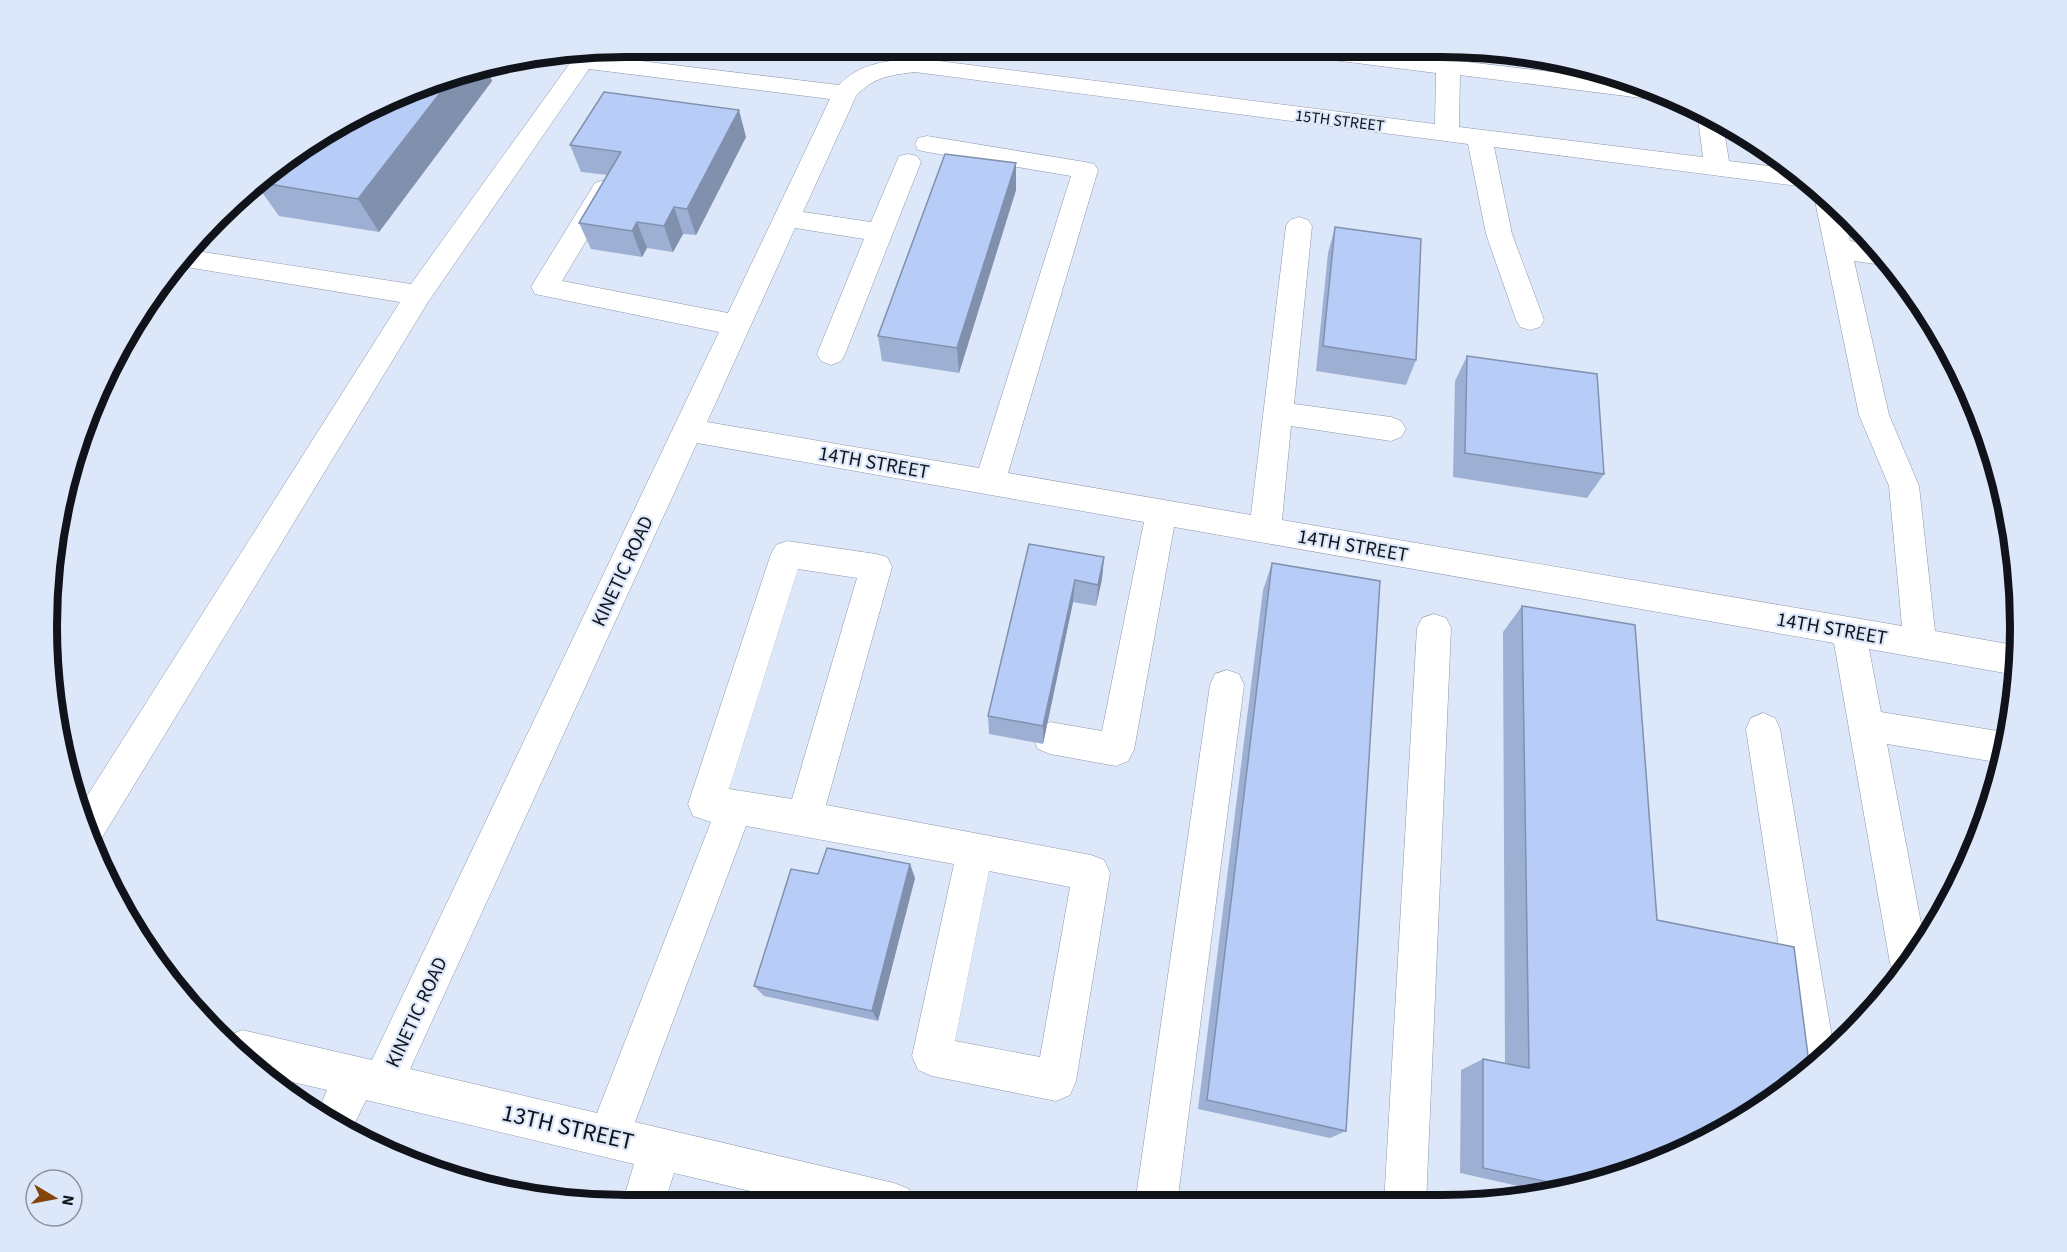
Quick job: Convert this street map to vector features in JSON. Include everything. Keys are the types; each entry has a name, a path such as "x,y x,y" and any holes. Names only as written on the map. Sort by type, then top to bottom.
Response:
{"street":[{"name":"15TH STREET","path":"874,70 912,57"},
{"name":"15TH STREET","path":"922,57 1479,138 1789,177"},
{"path":"1362,57 1628,89"},
{"path":"576,59 845,93"},
{"path":"92,822 418,295 571,60"},
{"path":"1447,133 1448,67"},
{"name":"KINETIC ROAD","path":"338,1117 369,1080 688,430 845,93 856,80 874,70"},
{"path":"1711,125 1717,168"},
{"path":"1479,138 1499,234 1530,320"},
{"path":"831,354 880,233 917,153 1085,170 990,483"},
{"path":"606,187 545,286 737,325"},
{"path":"1831,212 1874,416 1904,486 1920,643"},
{"path":"787,218 880,233"},
{"path":"1264,530 1299,226"},
{"path":"1839,249 1872,254"},
{"path":"191,259 418,295"},
{"path":"1278,413 1390,429"},
{"name":"14TH STREET","path":"688,430 2009,659"},
{"path":"1050,738 1116,750 1161,512"},
{"path":"804,818 876,567 787,554 706,804 804,818 1091,873 1056,1081 932,1056 975,851"},
{"path":"1405,1195 1434,628"},
{"path":"1849,631 1908,951"},
{"path":"1157,1195 1227,685"},
{"path":"1866,725 1997,746"},
{"path":"1763,729 1814,1055"},
{"path":"609,1137 735,807"},
{"name":"13TH STREET","path":"248,1052 856,1195"},
{"path":"646,1195 660,1149"}],"building":[{"path":"445,86 358,199 269,184 341,133 408,100"},
{"path":"604,92 739,110 687,209 674,207 664,226 637,222 632,231 579,223 621,152 570,145"},
{"path":"945,154 1016,163 957,348 878,336"},
{"path":"1335,227 1421,239 1416,360 1323,346"},
{"path":"1467,356 1597,374 1604,474 1465,453"},
{"path":"1029,544 1104,557 1098,585 1075,580 1043,726 988,716"},
{"path":"1272,563 1380,581 1346,1131 1207,1100"},
{"path":"1522,606 1635,625 1657,920 1794,947 1809,1060 1757,1099 1693,1136 1624,1165 1555,1183 1483,1168 1483,1059 1529,1068"},
{"path":"827,848 910,864 872,1011 754,986 791,869 818,874"}]}
